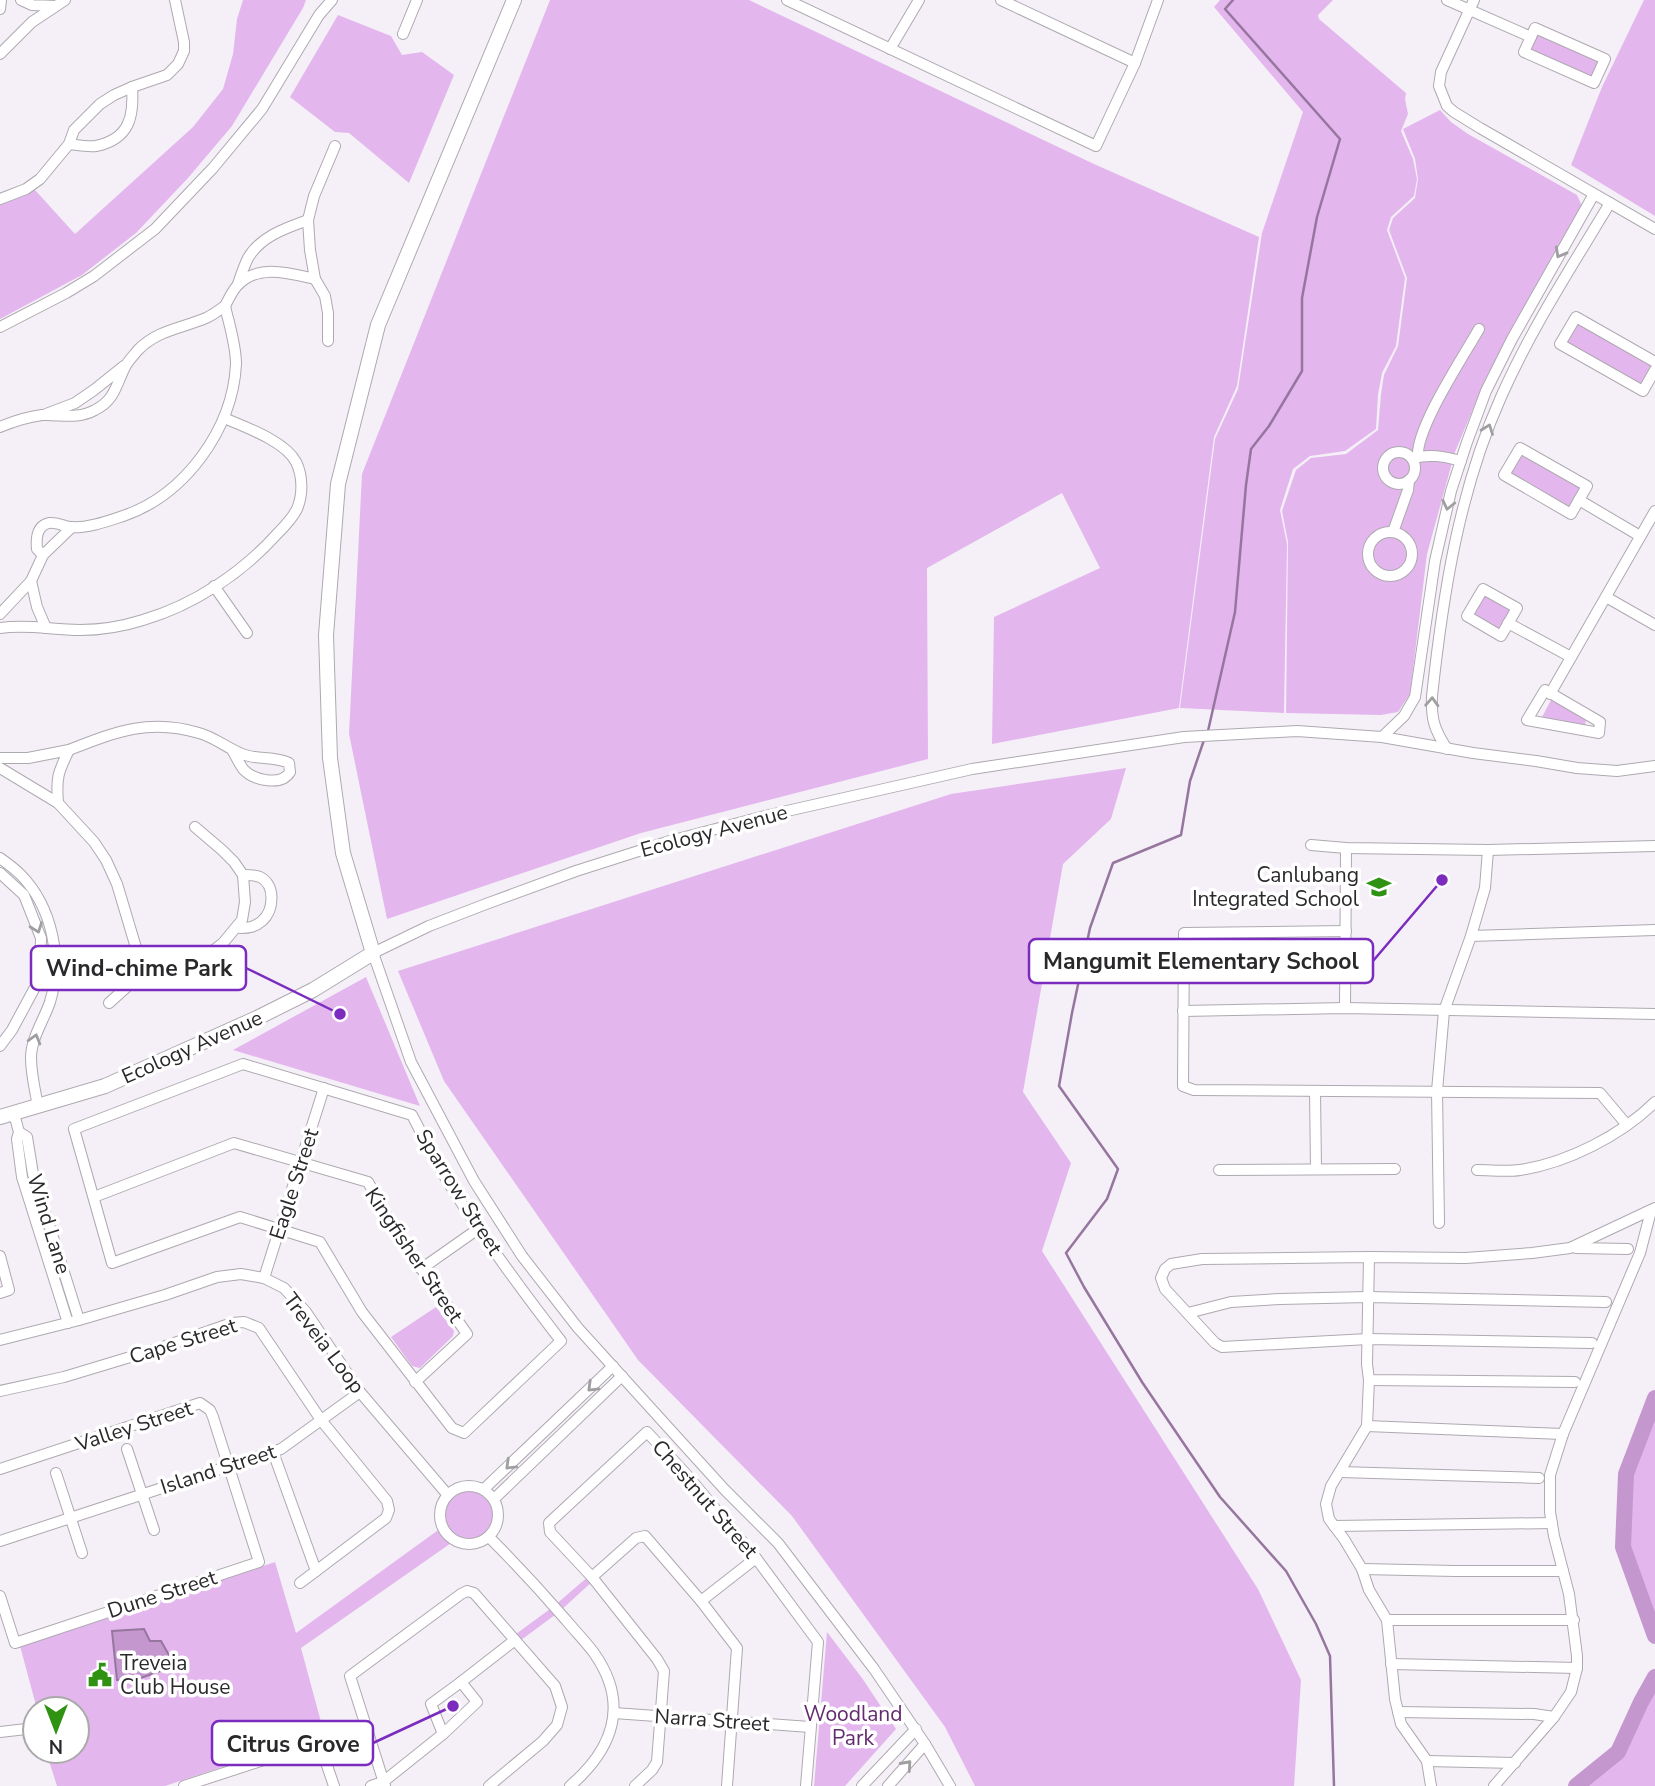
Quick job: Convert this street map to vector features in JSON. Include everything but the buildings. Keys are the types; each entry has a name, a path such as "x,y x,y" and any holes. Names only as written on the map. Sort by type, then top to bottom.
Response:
{"street":[{"path":"0,9 1,0"},
{"path":"20,0 32,5 60,3"},
{"path":"0,199 26,189 40,179 69,144 74,130 100,104 132,87 167,75 178,64 184,51 184,42 175,0"},
{"path":"319,15 322,0"},
{"path":"0,327 94,276 155,229 213,168 262,109 319,15 332,0"},
{"path":"403,34 417,0"},
{"path":"514,0 378,325 338,484 326,635 330,758 343,853 373,953 411,1062 474,1181 522,1256 578,1328 725,1490 778,1543 874,1669 950,1786"},
{"path":"787,0 811,5 890,49 1096,146 1135,63 1158,0"},
{"path":"890,49 919,0"},
{"path":"1002,0 1135,63"},
{"path":"1447,0 1471,5 1531,37"},
{"path":"0,54 32,22 60,3"},
{"path":"1471,5 1441,72 1440,86 1447,106 1471,123 1655,229"},
{"path":"1535,27 1605,59 1594,83 1524,52 1531,37 1535,27"},
{"path":"69,144 95,146 119,135 132,118 132,87"},
{"path":"328,341 328,313 325,296 315,279 308,220 314,196 335,146"},
{"path":"1382,737 1404,716 1416,697 1435,561 1451,491 1486,391 1512,339 1594,194"},
{"path":"1447,748 1437,733 1431,716 1440,627 1450,566 1467,495 1500,398 1526,346 1610,203"},
{"path":"0,427 25,418 45,415 75,403 126,364 152,338 209,317 225,306 237,286 248,258 266,238 308,220"},
{"path":"237,286 256,272 277,272 315,279"},
{"path":"43,555 37,549 36,535 41,527 49,523 72,527 93,524 124,515 151,503 178,483 199,461 224,418 236,363 225,306"},
{"path":"1653,376 1643,391 1560,344 1576,317 1655,362"},
{"path":"1393,532 1409,481 1415,471 1418,447 1432,413 1479,330"},
{"path":"45,415 68,417 85,415 97,409 117,388 126,364"},
{"path":"0,628 20,625 82,630 143,620 169,611 214,586 258,555 290,520 298,507 302,488 296,462 281,446 224,418"},
{"path":"1520,448 1587,486 1579,500 1571,514 1504,475 1520,448"},
{"path":"1409,481 1399,484 1386,477 1383,468 1386,458 1395,452 1415,457 1427,454 1443,456 1461,461"},
{"path":"1579,500 1640,536"},
{"path":"1550,694 1655,511"},
{"path":"0,614 32,580 43,555 72,527"},
{"path":"1393,532 1409,541 1412,559 1405,570 1393,576 1380,574 1368,557 1370,544 1380,534 1393,532"},
{"path":"1412,559 1435,561 1450,566"},
{"path":"32,580 37,607 46,628"},
{"path":"214,586 247,633"},
{"path":"1483,589 1517,608 1508,623 1501,636 1467,616 1483,589"},
{"path":"1606,597 1655,625"},
{"path":"1508,623 1571,657"},
{"path":"1426,625 1440,627"},
{"path":"1420,669 1435,669"},
{"path":"1545,690 1550,694 1600,722 1599,733 1527,720 1545,690"},
{"path":"0,758 28,758 69,750 129,728 155,726 201,733 246,755 280,759 289,763 290,772 287,777 278,781 254,776 244,770 232,750"},
{"name":"Ecology Avenue","path":"7,1115 105,1086 257,1018 313,990 373,953 429,926 576,871 670,841 765,816 972,769 1184,737 1297,730 1382,737 1577,768 1617,771 1655,766"},
{"path":"58,803 56,781 60,766 69,750"},
{"path":"0,768 58,803 94,842 117,884 137,951 146,961 162,969 179,968 209,953 223,943 242,920 245,902 243,874 222,850 195,827"},
{"path":"1311,845 1488,850 1655,846"},
{"path":"1345,1008 1346,848"},
{"path":"1439,1223 1437,1091 1444,1011 1485,888 1488,850"},
{"path":"0,858 21,874 33,890 44,908 53,939 55,957 50,1002 39,1025 31,1055 38,1106"},
{"path":"0,873 24,895 41,938 40,978 12,1030 0,1046"},
{"path":"238,926 252,927 261,922 268,914 272,895 268,885 259,877 243,874"},
{"path":"1471,936 1655,930"},
{"path":"1346,932 1184,933 1183,1086 1194,1090 1600,1093 1627,1125"},
{"path":"109,1003 139,975 146,961"},
{"path":"1183,1011 1345,1008 1655,1014"},
{"name":"Sparrow Street","path":"243,1064 412,1115 443,1175 478,1229 561,1341 464,1433 452,1428 362,1312 320,1242 240,1217 112,1263 94,1197 74,1129 243,1064"},
{"name":"Eagle Street","path":"264,1278 324,1088"},
{"path":"1315,1091 1315,1169"},
{"path":"1477,1170 1520,1170 1555,1161 1598,1143 1627,1125 1655,1102"},
{"name":"Wind Lane","path":"7,1115 19,1132 17,1139 22,1177 73,1321"},
{"name":"Kingfisher Street","path":"94,1197 234,1143 368,1182 394,1229 467,1334 415,1382"},
{"path":"1219,1170 1395,1169"},
{"path":"1570,1248 1653,1209"},
{"path":"1494,1786 1554,1717 1571,1692 1577,1668 1574,1620 1550,1512 1550,1475 1563,1434 1640,1253 1653,1209"},
{"path":"421,1269 478,1229"},
{"path":"1592,1343 1368,1339 1222,1347 1215,1343 1166,1289 1161,1278 1171,1264 1202,1259 1466,1258 1570,1248 1628,1249"},
{"path":"0,1256 9,1290 0,1293"},
{"path":"1369,1257 1367,1426 1331,1486 1325,1504 1329,1519 1362,1569 1369,1590 1387,1620 1395,1699 1401,1724 1427,1761 1431,1786"},
{"name":"Treveia Loop","path":"0,1340 165,1295 217,1277 241,1274 264,1278 285,1288 306,1312 360,1392 447,1494"},
{"path":"1188,1313 1231,1302 1280,1299 1368,1297 1606,1302"},
{"name":"Cape Street","path":"0,1391 64,1377 232,1323 244,1322 259,1328 321,1420 387,1501 389,1510 386,1518 316,1571"},
{"path":"484,1489 613,1366"},
{"path":"494,1499 622,1376"},
{"path":"1369,1380 1575,1382"},
{"name":"Island Street","path":"0,1541 281,1449 360,1392"},
{"name":"Valley Street","path":"0,1469 200,1403 210,1409 229,1467"},
{"path":"1367,1426 1563,1434"},
{"name":"Chestnut Street","path":"635,1786 657,1762 664,1671 592,1577 550,1532 549,1523 647,1432 687,1475 756,1558 818,1642 806,1786"},
{"path":"539,1437 548,1446"},
{"name":"Island Street","path":"127,1449 154,1530"},
{"path":"273,1452 316,1571 300,1583"},
{"name":"Dune Street","path":"0,1596 15,1643 260,1562 229,1467"},
{"path":"1339,1472 1539,1478"},
{"path":"56,1473 82,1553"},
{"path":"465,1485 484,1489 497,1505 498,1518 493,1531 481,1542 463,1544 454,1541 442,1528 439,1519 442,1502 452,1490 465,1485"},
{"path":"1334,1526 1552,1523"},
{"path":"489,1536 533,1581 595,1654 609,1681 614,1705 612,1727 601,1754 569,1786"},
{"path":"592,1577 635,1538 645,1536 737,1648 727,1786"},
{"path":"701,1601 756,1558"},
{"path":"1362,1569 1563,1571"},
{"path":"384,1784 350,1676 467,1591 474,1593 555,1686 562,1707 557,1725 550,1733 489,1786"},
{"path":"1387,1620 1574,1620"},
{"path":"443,1734 431,1704 515,1640"},
{"path":"1391,1664 1577,1668"},
{"path":"371,1786 384,1784 477,1702 461,1682"},
{"path":"1398,1712 1534,1714 1554,1717"},
{"name":"Narra Street","path":"614,1713 810,1727"},
{"path":"0,1732 21,1730"},
{"path":"862,1786 916,1730"},
{"path":"0,1738 21,1736"},
{"path":"184,1786 319,1742 334,1786"},
{"path":"888,1786 925,1744"},
{"path":"1427,1761 1515,1763"}],"green space":[{"path":"243,0 306,0 232,126 136,233 82,275 0,319 0,204 35,190 75,234 193,127 223,89"},
{"path":"550,0 749,0 1094,164 1259,237 1237,386 1214,437 1179,708 992,744 994,617 1100,568 1062,493 927,568 928,759 641,833 387,919 349,734 362,474"},
{"path":"1220,0 1333,0 1318,15 1319,19 1406,93 1408,114 1401,131 1413,159 1417,179 1414,196 1391,217 1387,230 1405,278 1396,346 1382,373 1376,429 1345,451 1310,456 1293,469 1280,510 1287,544 1284,713 1180,708 1215,439 1238,389 1262,233 1303,112 1214,7"},
{"path":"1644,0 1655,0 1655,216 1571,165 1602,87"},
{"path":"338,15 391,36 402,55 422,52 454,75 409,183 349,133 335,132 290,97"},
{"path":"1536,30 1603,59 1593,81 1527,51"},
{"path":"1440,110 1468,134 1577,195 1582,206 1486,378 1455,452 1427,554 1410,694 1398,712 1381,715 1286,713 1288,542 1282,511 1296,470 1311,458 1346,454 1378,430 1384,375 1398,346 1407,278 1389,230 1393,218 1415,198 1418,179 1415,159 1403,129"},
{"path":"1576,320 1655,364 1642,387 1565,343"},
{"path":"1520,454 1581,487 1570,507 1509,475"},
{"path":"1484,594 1512,610 1500,631 1472,616"},
{"path":"1551,700 1586,719 1585,727 1541,719"},
{"path":"1126,768 1111,819 1063,864 1023,1092 1071,1163 1042,1251 1258,1589 1301,1680 1294,1786 975,1786 945,1727 792,1516 638,1360 444,1081 398,971 951,794"},
{"path":"366,977 420,1106 233,1050"},
{"path":"436,1307 454,1331 453,1336 420,1368 412,1366 391,1337"},
{"path":"1655,1398 1655,1636 1623,1547 1626,1474"},
{"path":"469,1489 487,1496 494,1514 487,1532 469,1539 451,1532 444,1514 451,1496"},
{"path":"441,1528 454,1541 301,1648 324,1733 165,1786 57,1786 50,1765 91,1765 91,1695 33,1695 20,1646 275,1562 296,1633"},
{"path":"590,1575 594,1580 559,1612 517,1643 512,1637"},
{"name":"Woodland Park","path":"827,1632 896,1729 845,1786 814,1786"},
{"path":"1655,1677 1655,1786 1576,1786 1618,1752"}],"shaded area":[{"path":"144,1629 150,1641 161,1641 175,1666 135,1680 117,1680 112,1631"}],"waterway":[{"path":"1208,731 1235,612 1251,449 1269,426 1302,371 1302,298 1317,217 1340,139 1225,9 1233,0"},
{"path":"1204,740 1190,781 1181,835 1113,863 1090,928 1059,1086 1118,1169 1107,1199 1066,1253 1142,1382 1220,1497 1286,1571 1316,1624 1330,1656 1334,1786"},
{"path":"1655,1398 1626,1474 1623,1547 1655,1636"},
{"path":"1576,1786 1618,1752 1655,1677"}],"place":[{"name":"Mangumit Elementary School","path":"1442,880"},
{"name":"Canlubang Integrated School","path":"1379,887"},
{"name":"Wind-chime Park","path":"340,1014"},
{"name":"Treveia Club House","path":"100,1675"},
{"name":"Citrus Grove","path":"453,1706"}]}
